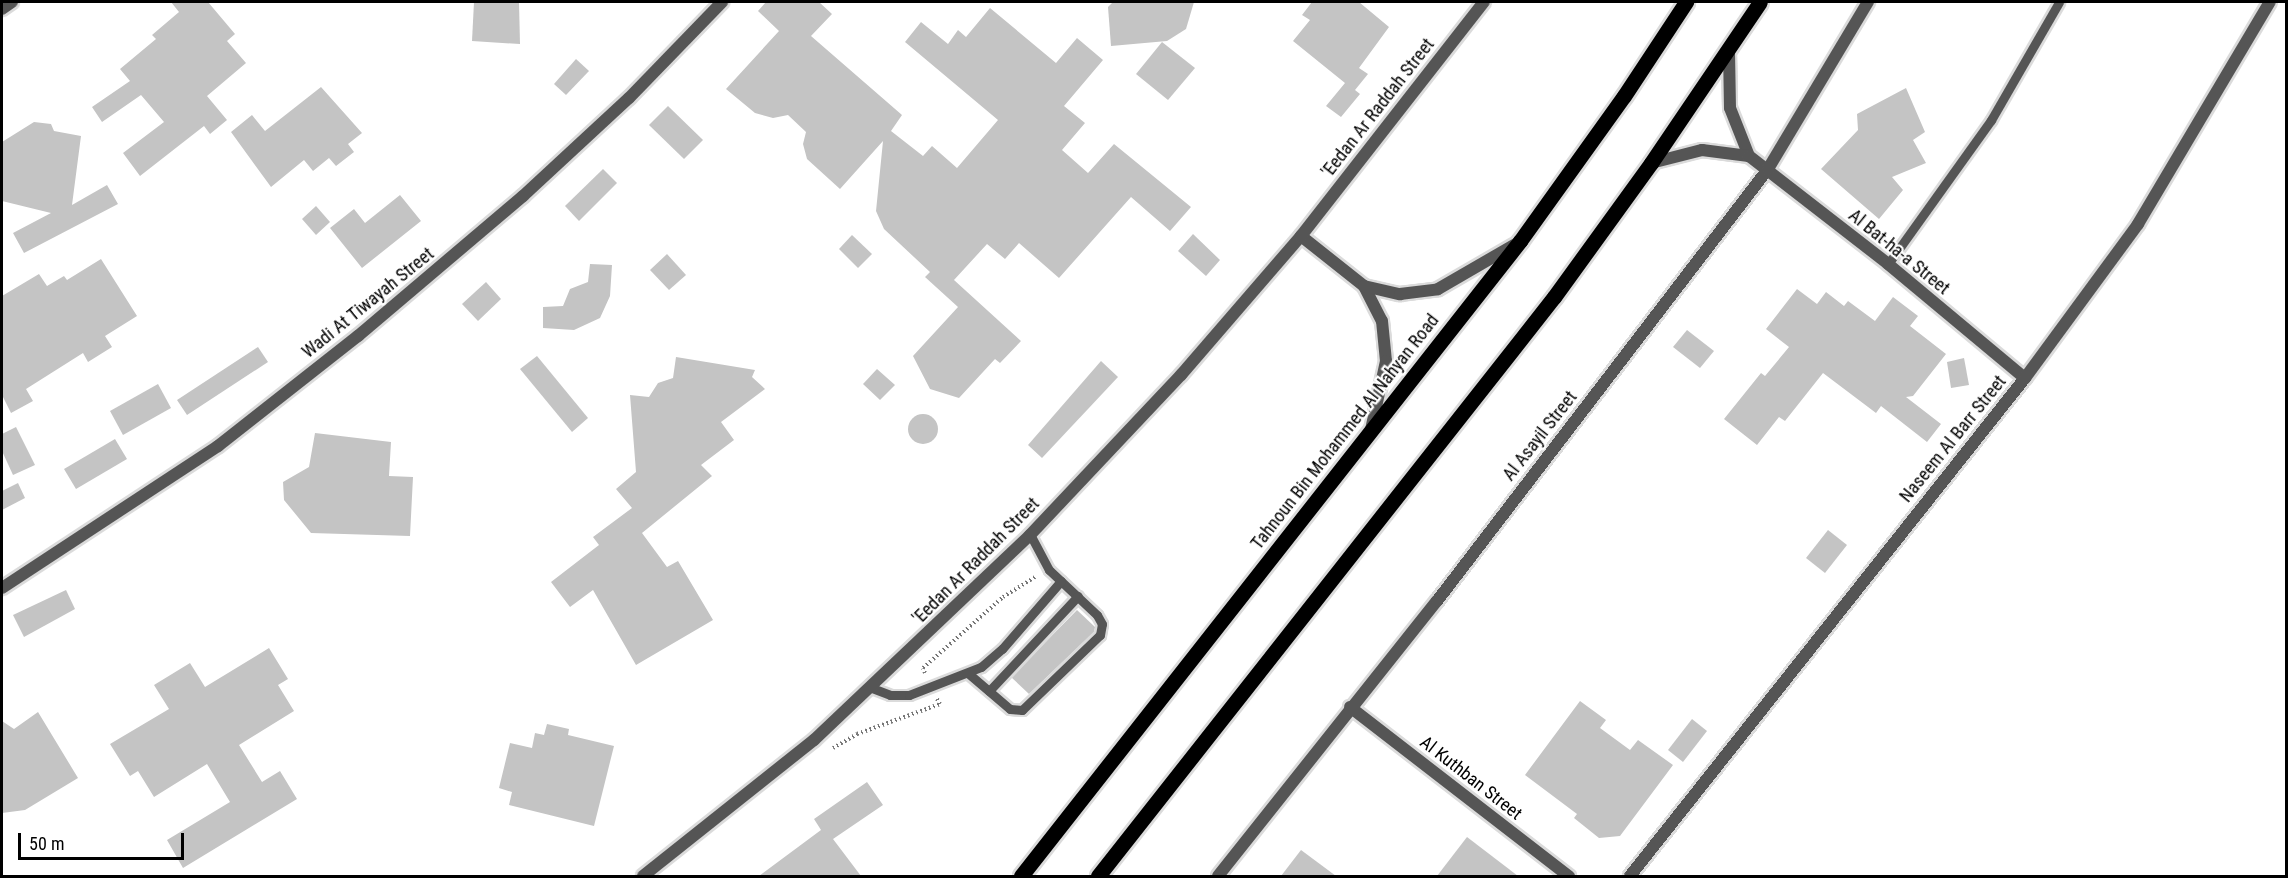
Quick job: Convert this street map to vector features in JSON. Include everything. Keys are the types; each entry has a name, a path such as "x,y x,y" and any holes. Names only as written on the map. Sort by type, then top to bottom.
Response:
{"main road":[{"name":"Tahnoun Bin Mohammed Al Nahyan Road","path":"1021,876 1520,241 1624,96 1686,2"},
{"path":"1098,876 1554,297 1651,163 1729,51 1760,2"}],"street":[{"path":"2,9 12,2"},
{"name":"Wadi At Tiwayah Street","path":"2,588 75,543 218,446 358,336 523,196 628,98 722,2"},
{"name":"'Eedan Ar Raddah Street","path":"643,876 814,740 872,688 1030,535 1181,375 1301,236 1484,2"},
{"name":"Al Asayil Street","path":"1218,876 1350,707 1437,601 1768,169 1868,2"},
{"name":"Naseem Al Barr Street","path":"1630,876 2025,378 2138,224 2270,2"},
{"path":"1729,51 1730,108 1749,156"},
{"name":"Al Bat-ha-a Street","path":"1651,163 1702,150 1749,156 1888,264 2025,378"},
{"path":"1301,236 1364,286 1382,321 1386,341 1386,361 1371,431"},
{"path":"1364,286 1400,294 1438,289 1520,241"},
{"name":"Al Kuthban Street","path":"1350,707 1569,876"}],"lane":[{"path":"1888,264 1991,120 2060,2"},
{"path":"969,674 1010,709 1028,708 1097,639 1102,630 1101,619 1044,563 1030,535"},
{"path":"872,688 890,695 909,695 969,674 1002,650 1061,581"},
{"path":"989,692 1078,596"}],"building":[{"path":"171,2 208,2 235,34 227,41 246,63 207,96 227,120 210,134 204,126 140,176 123,153 164,122 141,95 102,122 92,107 130,81 120,69 156,39 152,35 179,12"},
{"path":"474,2 519,2 520,44 472,41"},
{"path":"766,2 819,2 832,14 811,36 902,115 891,131 923,156 932,146 957,168 998,120 905,42 921,22 948,44 958,30 966,37 990,8 1056,63 1077,38 1103,60 1064,106 1085,123 1062,150 1088,173 1114,144 1191,207 1170,231 1131,197 1059,278 1019,243 1005,259 987,244 954,280 1021,341 1000,363 995,359 959,398 930,389 913,356 958,307 925,277 930,272 884,229 876,211 883,141 840,189 807,159 803,144 806,132 788,115 773,118 755,113 726,89 779,31 758,11"},
{"path":"1113,2 1194,2 1186,29 1167,41 1111,46 1108,7"},
{"path":"1312,2 1359,2 1389,27 1359,68 1368,74 1355,90 1360,94 1341,117 1326,106 1345,83 1293,41 1310,20 1302,15"},
{"path":"1162,42 1195,68 1168,100 1136,74"},
{"path":"576,59 589,71 566,95 554,84"},
{"path":"321,87 362,133 348,144 354,152 336,166 329,158 313,171 304,160 271,187 231,132 252,115 265,131"},
{"path":"1906,88 1925,132 1913,140 1926,163 1892,177 1903,190 1879,219 1821,169 1858,130 1857,114"},
{"path":"668,106 703,140 684,159 649,125"},
{"path":"34,122 51,124 54,131 81,136 72,205 107,185 118,204 24,253 13,233 51,213 2,201 2,142"},
{"path":"603,169 617,183 579,221 565,206"},
{"path":"400,195 421,221 362,268 330,228 354,209 365,223"},
{"path":"316,206 330,222 316,235 302,219"},
{"path":"1193,234 1220,260 1206,276 1178,251"},
{"path":"852,235 872,254 858,268 839,249"},
{"path":"667,254 686,275 669,290 650,270"},
{"path":"101,259 137,316 105,336 112,347 88,362 83,353 26,389 33,401 11,413 2,395 2,296 39,274 47,286 64,276 67,280"},
{"path":"590,264 612,265 610,296 600,318 574,330 543,328 543,307 563,306 570,289 588,282"},
{"path":"486,282 501,299 478,321 462,304"},
{"path":"1797,289 1817,304 1826,292 1844,306 1848,301 1875,321 1893,297 1918,316 1910,326 1946,354 1913,396 1906,397 1941,424 1927,442 1881,406 1876,413 1823,373 1785,421 1779,417 1757,445 1724,419 1761,373 1765,376 1789,347 1766,329"},
{"path":"1687,330 1714,351 1700,368 1673,347"},
{"path":"258,347 268,362 187,415 177,400"},
{"path":"537,356 588,418 572,432 520,369"},
{"path":"676,357 755,370 752,377 765,389 721,422 734,440 701,465 712,476 642,533 667,567 678,561 713,620 636,665 593,590 570,607 551,582 599,545 593,537 632,508 616,489 636,472 630,395 649,397 658,383 673,378"},
{"path":"1964,358 1969,385 1951,388 1947,362"},
{"path":"1101,361 1118,377 1042,458 1028,445"},
{"path":"877,369 895,385 880,400 863,384"},
{"path":"158,384 171,408 123,435 110,411"},
{"path":"923,414 934,418 938,429 934,440 923,444 912,440 908,429 912,418"},
{"path":"16,427 35,465 13,475 2,451 2,434"},
{"path":"315,433 391,442 389,476 413,477 410,536 311,533 284,500 283,482 309,467"},
{"path":"115,439 127,459 76,489 64,469"},
{"path":"18,483 25,498 2,510 2,491"},
{"path":"1828,530 1847,545 1825,573 1806,558"},
{"path":"66,590 75,609 24,637 13,615"},
{"path":"1077,610 1095,627 1094,632 1029,694 1011,677"},
{"path":"269,648 288,679 278,685 294,711 239,745 262,782 280,771 297,799 183,868 167,840 230,802 207,764 154,797 138,771 130,776 110,744 169,709 154,685 190,663 205,687"},
{"path":"1580,701 1606,720 1600,728 1630,750 1638,740 1673,765 1620,836 1599,838 1574,818 1577,814 1525,775"},
{"path":"38,712 78,778 25,810 2,813 2,721 14,729"},
{"path":"1692,719 1707,731 1683,762 1668,750"},
{"path":"547,724 569,729 568,735 614,746 594,826 509,805 512,792 499,788 510,743 532,748 535,733 544,735"},
{"path":"867,782 883,805 833,839 861,876 759,876 821,830 814,819"},
{"path":"1467,837 1518,876 1437,876"},
{"path":"1301,850 1336,876 1281,876"}]}
